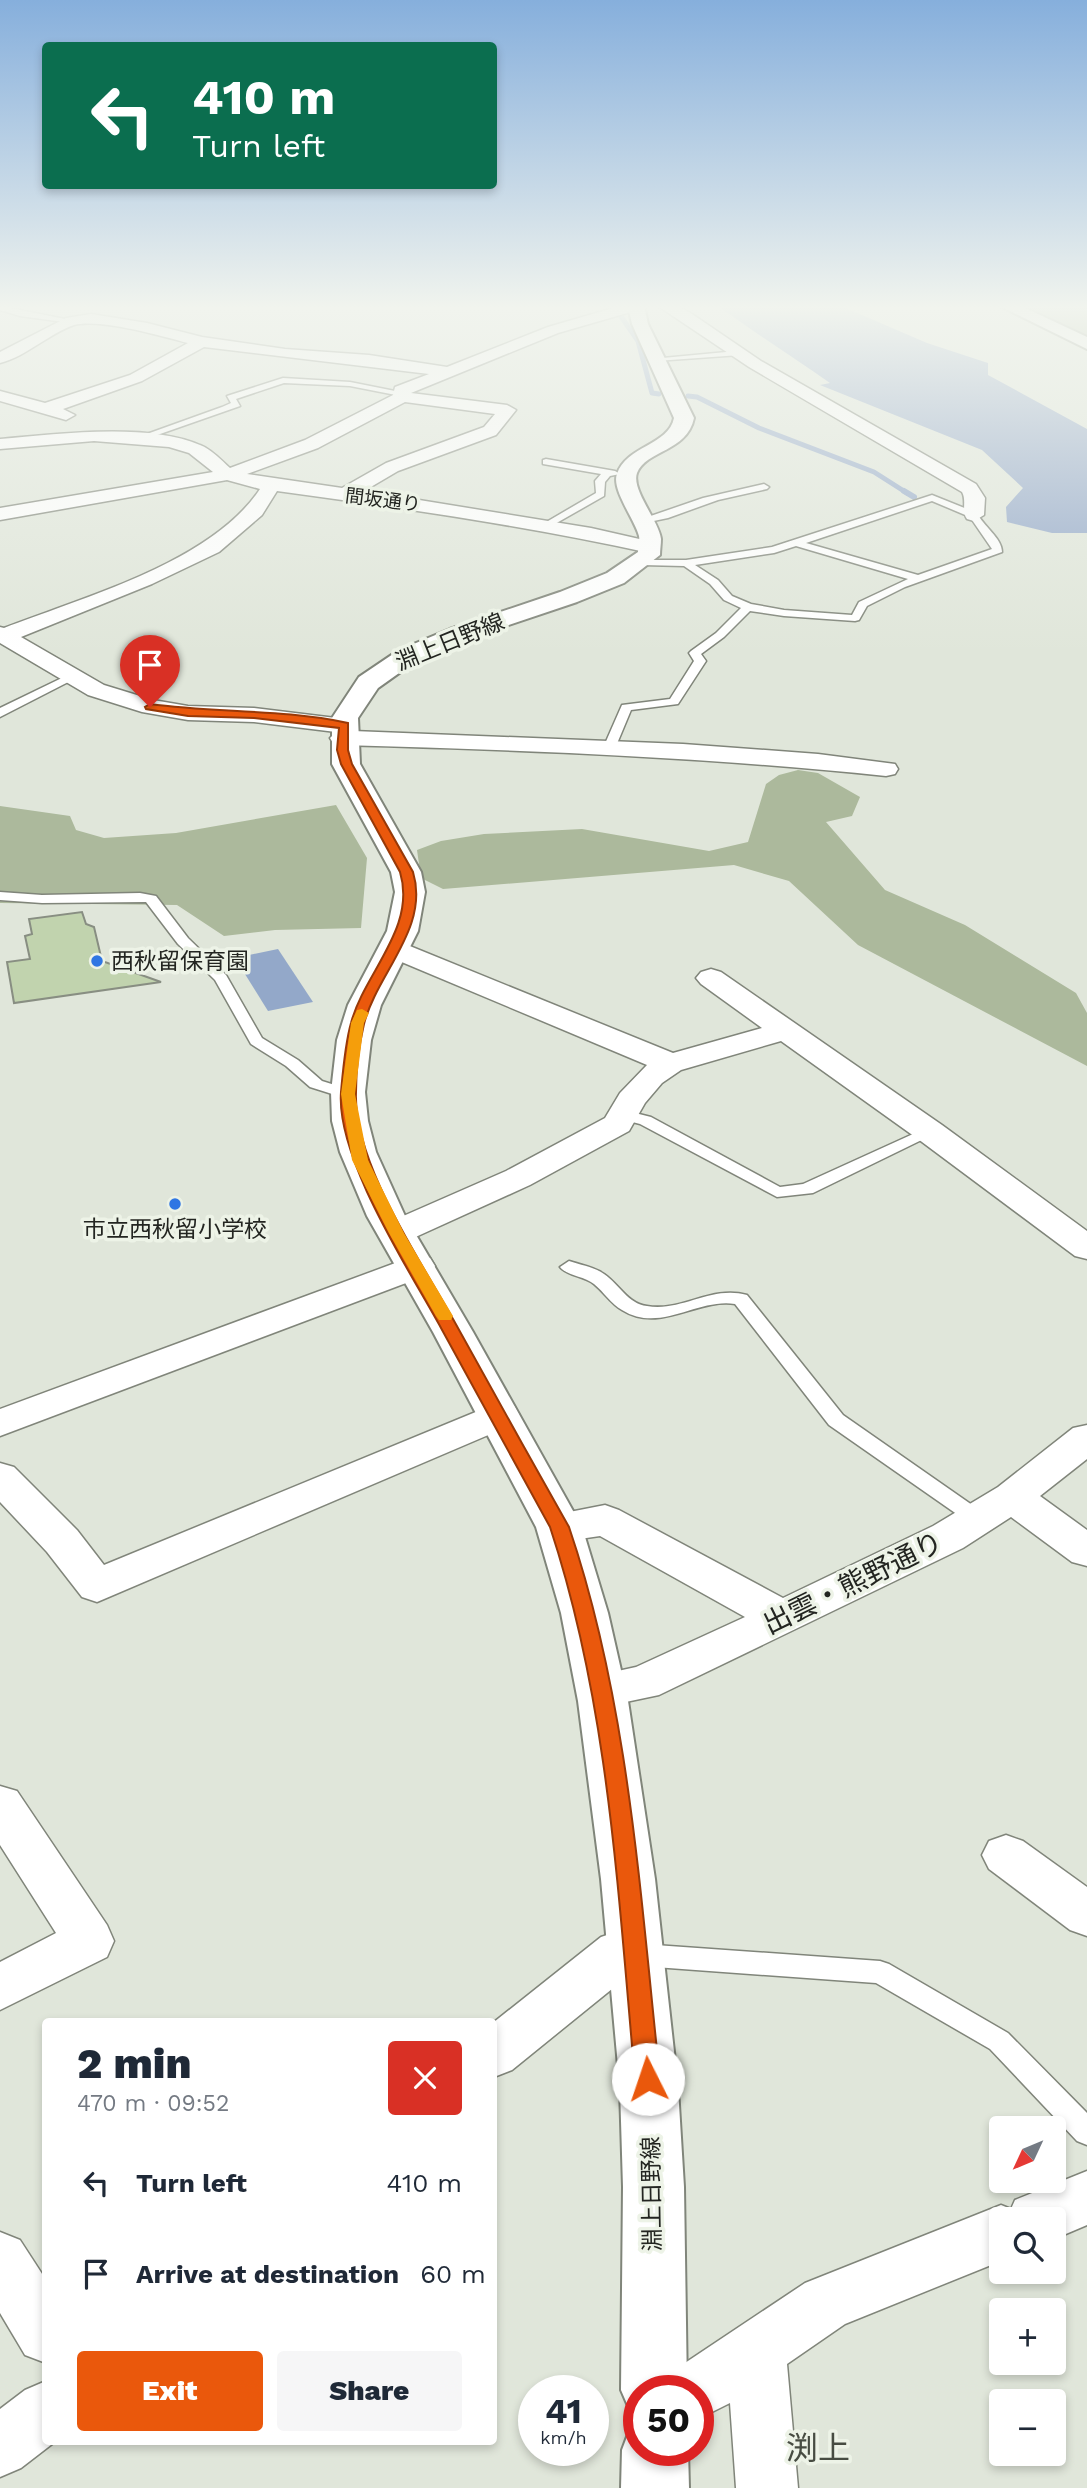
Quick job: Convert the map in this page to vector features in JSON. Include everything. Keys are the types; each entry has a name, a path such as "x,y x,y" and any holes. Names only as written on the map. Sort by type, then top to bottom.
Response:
{"main road":[{"path":"645,543 627,485 617,474 670,440 682,428 683,422"},
{"name":"淵上日野線","path":"645,543 622,576 594,589 450,637 388,666 360,692 351,705 343,732 346,764 407,872 411,885 408,914 395,949 373,985 358,1023 348,1094 360,1160 397,1233 500,1415 559,1527 574,1572 602,1690 636,1954 653,2157 654,2375"},
{"path":"655,2466 655,2488"}],"street":[{"path":"95,422 114,427 111,436"},
{"path":"0,514 68,500 146,491 226,474 302,447 355,422"},
{"path":"344,495 392,467 490,430 497,422"},
{"path":"855,422 969,488 975,498 974,515"},
{"name":"間坂通り","path":"0,444 111,436 184,444 195,449 226,474 271,486 344,495 645,543"},
{"path":"2,635 145,580 212,548 249,518 271,486"},
{"path":"2,635 96,690 150,707 188,713 254,715 343,732 809,760 886,769"},
{"path":"395,949 670,1063"},
{"path":"711,978 930,1132 1087,1248"},
{"path":"397,1233 518,1178 618,1124 631,1100 651,1076 670,1063 724,1050 785,1030"},
{"path":"0,1423 417,1266"},
{"path":"0,1476 62,1541 97,1586 500,1415"},
{"name":"出雲・熊野通り","path":"602,1690 643,1683 948,1537 995,1508 1087,1438"},
{"path":"995,1508 1087,1550"},
{"path":"559,1527 606,1520 783,1618"},
{"path":"0,1805 16,1834 89,1941 0,1987"},
{"path":"1006,1856 1087,1914"},
{"path":"497,2051 619,1954 636,1954"},
{"path":"1065,2207 1087,2198"},
{"path":"714,2378 825,2303 989,2238"},
{"path":"0,2260 42,2328"},
{"path":"756,2350 767,2488"},
{"path":"0,2447 42,2414"}],"lane":[{"path":"137,439 185,422"},
{"path":"546,462 617,474"},
{"path":"545,526 601,494 600,481 617,474"},
{"path":"686,564 755,554 796,543 932,498 974,515 976,524 996,543 998,550 917,578 863,604 855,618 784,613 748,607 728,598 714,582 686,564 645,543 660,519 719,497 764,487"},
{"path":"796,543 917,578"},
{"path":"610,747 626,708 674,702 701,661 695,653 720,635 748,607"},
{"path":"0,713 72,677"},
{"path":"0,896 42,899 151,899 183,941 221,978 256,1041 292,1063 316,1084 348,1094"},
{"path":"623,1115 645,1120 777,1192 807,1189 930,1132"},
{"path":"569,1268 601,1279 616,1298 636,1310 657,1312 695,1305 720,1296 741,1299 836,1420 995,1508"},
{"path":"636,1954 880,1972 999,2041 1087,2132"}],"green space":[{"path":"798,770 818,773 860,797 852,816 826,822 885,890 965,925 1076,993 1087,1013 1087,1066 858,945 789,881 734,865 443,889 421,878 417,850 441,841 484,834 582,829 709,851 748,842 766,784 779,775"},
{"path":"336,805 367,858 361,928 275,930 224,936 177,905 0,903 0,806 70,816 76,830 104,838 176,833"}],"water":[{"path":"912,422 1074,422 1087,429 1087,533 1052,533 1007,522 1006,507 1023,488 982,450"},
{"path":"278,949 313,1002 268,1011 235,958"}],"building":[{"path":"82,912 86,924 94,927 102,961 161,982 14,1003 7,962 30,959 25,936 32,934 29,919"}],"waterway":[{"path":"747,422 874,472 907,493"},
{"path":"904,491 914,497"}],"slow traffic":[{"path":"362,1013 358,1023 348,1094 360,1160 397,1233 445,1316"}],"place":[{"name":"西秋留保育園","path":"97,961"},
{"name":"市立西秋留小学校","path":"175,1204"}],"district":[{"name":"渕上","path":"818,2448"}],"route":[{"path":"150,707 188,713 254,715 344,726 342,750 346,764 407,872 411,885 404,927 395,949 373,985 358,1023 348,1094 355,1138 360,1160 369,1180 559,1527 574,1572 602,1690 622,1825 648,2079"}]}
